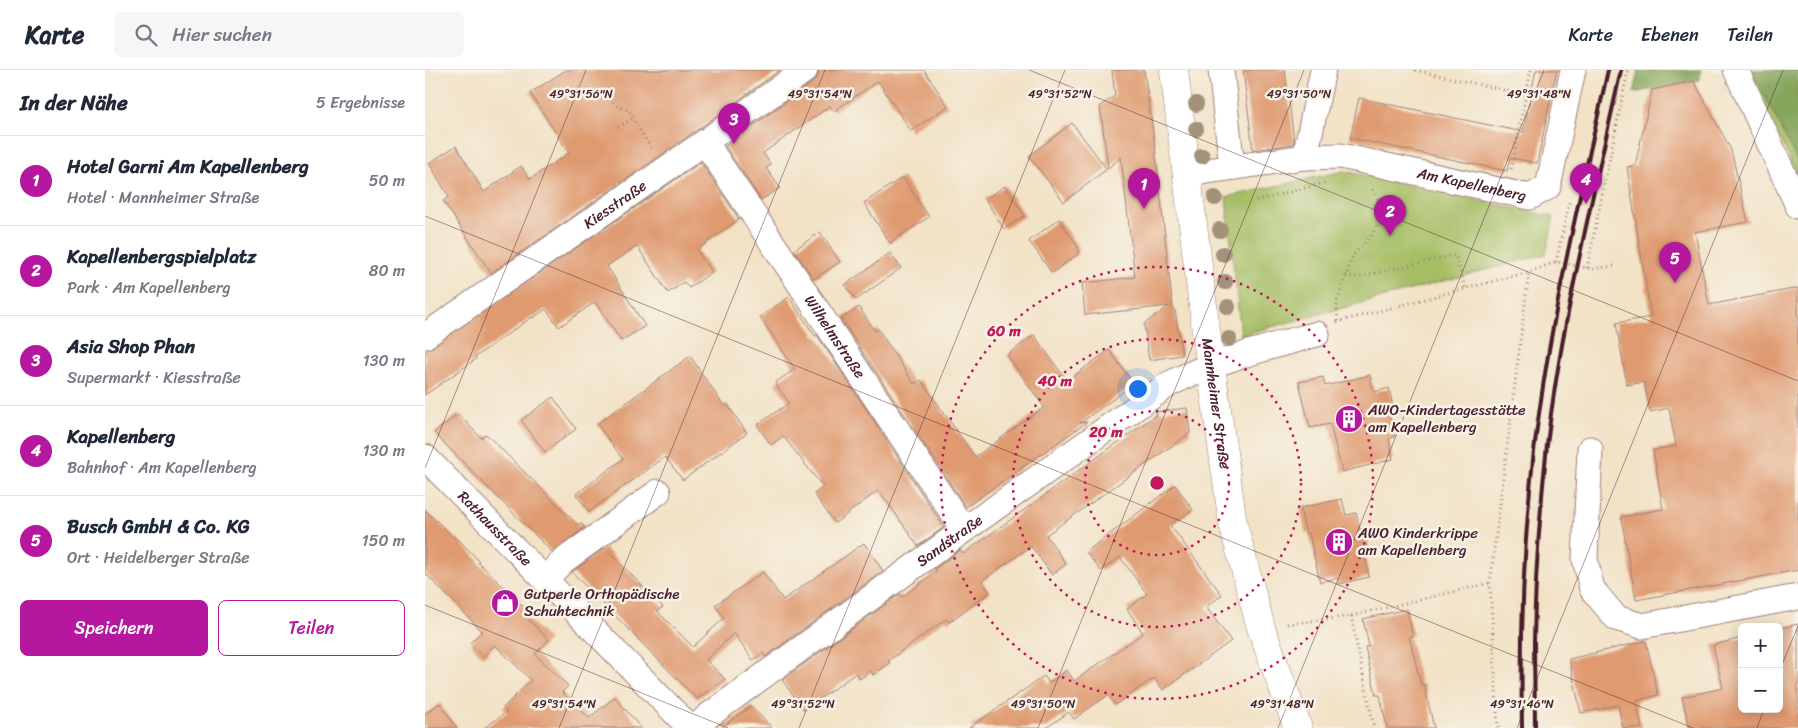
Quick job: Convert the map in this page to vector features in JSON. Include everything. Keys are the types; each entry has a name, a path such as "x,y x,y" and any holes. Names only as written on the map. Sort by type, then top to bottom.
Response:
{"main road":[{"name":"Mannheimer Straße","path":"1175,70 1186,174 1233,524 1261,628 1298,728"}],"street":[{"name":"Kiesstraße","path":"425,336 705,142 805,70"},
{"path":"1221,70 1232,167"},
{"path":"1305,157 1323,70"},
{"name":"Am Kapellenberg","path":"1186,174 1305,157 1341,156 1530,197 1548,187 1573,70"},
{"path":"1736,70 1798,206"},
{"name":"Wilhelmstraße","path":"705,142 964,530"},
{"name":"Sandstraße","path":"695,728 708,716 964,530 1169,384 1211,364 1328,328"},
{"path":"1590,449 1585,559 1592,589 1616,618 1642,626 1798,597"},
{"name":"Rathausstraße","path":"425,458 690,728"},
{"path":"545,580 563,562 658,492"}],"path":[{"path":"1415,70 1526,95"},
{"path":"1507,192 1531,70"},
{"path":"1587,268 1628,70"},
{"path":"610,98 621,109 629,110 651,148"},
{"path":"618,127 633,119"},
{"path":"1256,201 1330,182"},
{"path":"1328,328 1353,255 1371,236 1380,221 1381,208 1376,194 1369,185"},
{"path":"1556,262 1560,247"},
{"path":"1346,275 1355,278 1455,255 1465,288"},
{"path":"1328,328 1465,288 1529,272 1556,262 1593,269 1614,266"},
{"path":"1498,728 1490,583 1529,272"},
{"path":"1261,628 1351,616 1490,583"},
{"path":"1351,616 1375,728"}],"green space":[{"path":"1639,70 1701,70 1699,80 1634,93"},
{"path":"1748,70 1752,70 1798,162 1798,177"},
{"path":"1752,70 1798,70 1798,162"},
{"path":"1344,171 1554,217 1546,254 1241,335 1226,197"}],"building":[{"path":"566,70 780,70 491,273 443,201 449,197 429,163 456,146 484,192 521,166 530,179 569,153 530,93"},
{"path":"819,70 924,70 948,106 911,131 878,81 834,111 830,106 763,153 771,165 766,168 780,188 761,200 725,146 813,82 818,76"},
{"path":"1112,70 1144,70 1155,146 1173,310 1175,310 1182,355 1149,360 1144,324 1169,306 1085,315 1082,283 1135,277 1121,157 1108,168 1100,106 1115,96"},
{"path":"1243,70 1285,70 1293,144 1253,150"},
{"path":"1536,70 1557,70 1537,163 1510,158 1507,171 1350,138 1359,98 1523,132"},
{"path":"1694,81 1731,150 1748,222 1695,232 1709,305 1798,288 1798,570 1636,600 1621,517 1663,509 1653,450 1676,446 1669,408 1650,412 1644,382 1627,385 1616,323 1651,317 1627,167 1635,166 1652,90"},
{"path":"1072,123 1107,169 1064,202 1029,156"},
{"path":"701,162 739,219 697,250 712,272 689,288 684,282 668,293 637,246 607,266 645,326 621,341 595,302 559,327 546,309 475,357 476,359 425,395 425,352"},
{"path":"903,177 929,217 890,243 864,203"},
{"path":"1005,186 1025,216 1004,229 985,199"},
{"path":"1059,219 1078,247 1078,254 1052,273 1029,241"},
{"path":"820,232 840,262 814,279 794,250"},
{"path":"890,253 901,268 856,300 845,285"},
{"path":"789,297 815,336 817,335 944,527 918,546 879,490 835,523 814,494 823,487 783,436 771,445 757,425 789,403 775,383 795,369 760,317"},
{"path":"859,307 875,331 878,329 914,384 921,380 975,457 1044,407 1007,355 1034,335 1067,381 1109,350 1134,384 1080,423 1087,422 966,507 841,319"},
{"path":"690,356 724,406 727,404 747,433 683,480 665,457 589,512 576,494 623,459 597,424"},
{"name":"AWO-Kindertagesstätte am Kapellenberg","path":"1370,375 1374,392 1389,388 1394,412 1389,413 1395,437 1389,439 1393,459 1342,472 1330,424 1310,428 1299,382 1323,377 1325,386"},
{"path":"553,397 576,429 545,452 521,420"},
{"path":"1187,408 1190,433 1046,535 1066,564 1052,575 1031,546 982,581 990,592 949,622 946,619 888,661 890,663 873,675 871,671 860,679 856,673 804,710 782,680 900,594 902,597 936,572 935,569 960,550 963,554 1157,416 1156,412"},
{"path":"458,414 481,438 486,434 578,525 580,523 585,527 552,552 434,433"},
{"path":"1175,485 1193,510 1170,525 1222,595 1206,607 1231,641 1163,690 1154,678 1115,705 1108,695 1074,719 1069,712 1046,728 969,728 1044,676 1049,683 1067,670 1074,681 1143,633 1127,609 1147,594 1120,557 1101,571 1086,552"},
{"name":"AWO Kinderkrippe am Kapellenberg","path":"1342,499 1346,515 1356,513 1360,530 1363,530 1368,549 1364,550 1369,577 1339,584 1338,578 1320,582 1309,533 1306,534 1300,508"},
{"path":"425,510 457,538 478,562 528,611 524,615 549,640 535,654 568,686 562,692 589,718 615,697 641,728 484,728 507,712 503,708 531,680 495,645 483,657 470,643 482,631 425,573"},
{"path":"864,543 883,571 765,657 763,653 753,660 734,633 706,660 725,679 697,699 572,572 605,548 663,607 657,611 693,647 724,618 715,605 763,572 783,600"},
{"path":"1407,609 1413,636 1409,636 1421,685 1424,684 1434,728 1387,728 1380,695 1376,695 1365,647 1369,646 1363,619"},
{"path":"1798,624 1798,728 1690,728 1682,697 1723,688 1713,645 1738,639 1738,713 1783,713 1783,627"},
{"path":"1646,641 1658,695 1636,701 1642,728 1623,728 1618,705 1581,713 1569,659"},
{"path":"440,703 457,728 425,728 425,714"},
{"path":"751,706 772,728 721,728"}],"railway":[{"path":"1522,728 1524,564 1535,441 1547,358 1563,276 1608,70"},
{"path":"1535,728 1535,592 1540,518 1553,398 1570,303 1621,70"}],"place":[{"name":"Asia Shop Phan","path":"734,144"},
{"name":"Kapellenberg","path":"1586,204"},
{"name":"Hotel Garni Am Kapellenberg","path":"1144,209"},
{"name":"Kapellenbergspielplatz","path":"1390,236"},
{"name":"Busch GmbH & Co. KG","path":"1675,283"},
{"name":"AWO-Kindertagesstätte am Kapellenberg","path":"1349,419"},
{"name":"AWO Kinderkrippe am Kapellenberg","path":"1339,542"},
{"name":"Gutperle Orthopädische Schuhtechnik","path":"505,603"}]}
